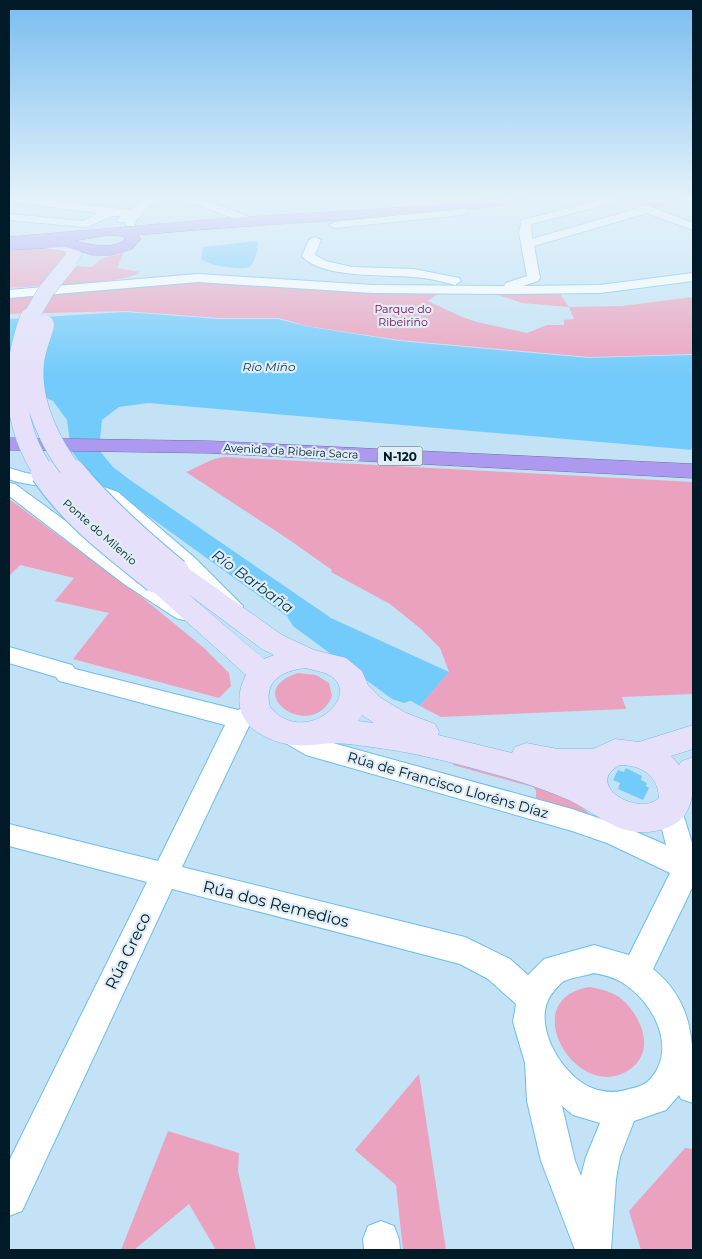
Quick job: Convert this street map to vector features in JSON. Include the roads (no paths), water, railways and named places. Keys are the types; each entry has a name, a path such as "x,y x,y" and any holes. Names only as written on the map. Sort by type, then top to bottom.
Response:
{"highway":[{"name":"Avenida da Ribeira Sacra","path":"14,446 68,444 228,448 693,470"}],"street":[{"name":"Ponte do Milenio","path":"76,258 50,283 32,308 16,353 13,374 15,412 32,458 59,496 89,524 166,576"},
{"path":"311,258 336,268 428,274 463,283 468,289"},
{"path":"379,272 383,258"},
{"path":"530,258 534,278"},
{"path":"9,294 198,278 372,289 498,290 614,288 693,278"},
{"path":"498,290 534,278 582,289"},
{"path":"9,473 23,478 101,491 112,496 204,577 249,625"},
{"path":"9,488 131,579 228,644"},
{"path":"166,576 249,625 287,650 306,658 327,661 345,671 352,681 356,692 367,704 404,726 463,743 558,762 597,762"},
{"path":"166,576 228,644 262,674"},
{"path":"9,656 64,671 67,675 248,716 264,722 276,730 290,734 306,735 322,732 349,732 412,742 520,767 573,786 608,815 647,820 661,816 673,803 693,770"},
{"path":"248,716 254,686 262,674 282,662 306,658"},
{"path":"322,732 337,725 348,716 354,704 356,692"},
{"name":"Rúa Greco","path":"9,1198 164,876 248,716"},
{"name":"Rúa de Francisco Lloréns Díaz","path":"290,734 315,748 572,820 608,815 691,866"},
{"path":"639,754 693,737"},
{"path":"608,815 592,789 590,779 592,769 597,762 615,752 639,754 657,763 670,776 675,787 672,825 691,866 649,943 636,974"},
{"name":"Rúa dos Remedios","path":"9,836 465,951 499,969 531,997"},
{"path":"540,1063 557,1083 578,1099 602,1108 622,1109 643,1105 660,1094 671,1079 678,1057 677,1034 669,1011 654,991 636,974 616,964 594,959 574,960 556,967 541,980 531,997 528,1018 531,1041 540,1063 544,1101 558,1161 593,1250"},
{"path":"678,1057 693,1087"},
{"path":"593,1250 598,1180 603,1157 622,1109"}],"water":[{"path":"255,258 251,266 245,268 224,267 201,259"},
{"name":"Río Miño","path":"125,312 219,319 278,319 305,326 399,341 589,358 693,355 693,450 148,403 119,407 102,420 99,450 113,467 130,480 331,618 449,672 420,706 372,679 368,672 369,665 341,644 324,643 136,507 92,479 71,450 67,420 53,401 44,397 9,398 9,319"},
{"path":"626,768 642,776 641,780 647,783 646,786 649,788 643,800 618,789 620,783 613,780 618,770 624,772"}],"waterway":[{"name":"Río Barbaña","path":"304,618 404,690"}],"park label":[{"name":"Parque do Ribeiriño","path":"403,315"}]}
